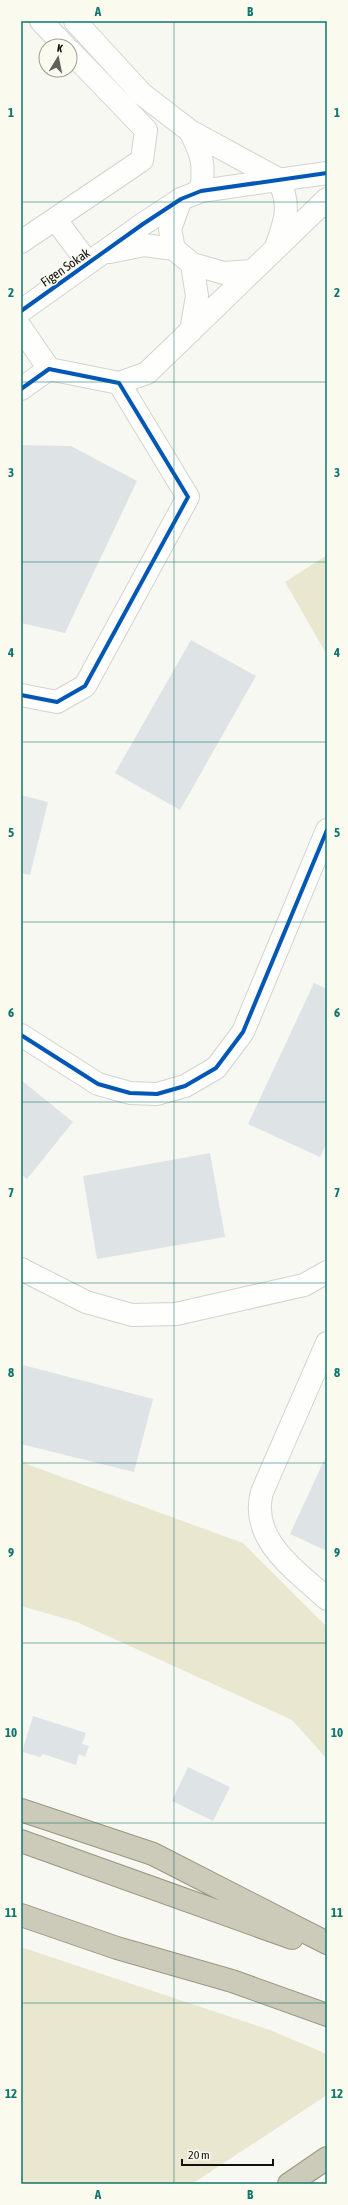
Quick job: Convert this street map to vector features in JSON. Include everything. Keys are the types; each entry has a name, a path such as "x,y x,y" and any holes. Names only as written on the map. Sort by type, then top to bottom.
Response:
{"highway":[{"path":"21,1810 153,1854 327,1943"},
{"path":"21,1841 327,1950"},
{"path":"21,1915 117,1948 232,1981 327,2015"},
{"path":"289,2184 327,2158"}],"street":[{"path":"41,21 57,38"},
{"path":"75,21 142,94 190,131 278,179 287,202 286,218 276,247"},
{"path":"21,242 142,160 146,130 78,59"},
{"path":"190,131 200,151 204,168 201,190"},
{"path":"174,249 170,229 181,199 201,190 327,173"},
{"name":"Figen Sokak","path":"21,311 94,258 181,199"},
{"path":"21,328 49,369 119,383 147,373 327,199"},
{"path":"55,219 94,258 144,245 174,249 192,264 224,273 252,272"},
{"path":"191,331 197,296 192,264"},
{"path":"21,389 49,369"},
{"path":"21,695 57,702 84,686 188,497 119,383"},
{"path":"21,1035 98,1084 130,1093 157,1094 185,1086 216,1068 243,1032 327,830"},
{"path":"21,1270 86,1302 132,1315 176,1314 304,1285 327,1272"},
{"path":"327,1343 258,1504 261,1527 278,1553 327,1599"}],"shaded area":[{"path":"327,555 327,655 285,582"},
{"path":"21,1462 243,1543 327,1627 327,1759 292,1720 77,1622 21,1606"},
{"path":"21,1947 270,2030 327,2054 327,2095 192,2184 21,2184"}],"building":[{"path":"21,445 71,446 137,481 65,633 21,623"},
{"path":"191,640 256,676 180,810 115,773"},
{"path":"21,795 48,802 30,875 21,873"},
{"path":"314,983 327,989 327,1142 320,1157 248,1124"},
{"path":"21,1080 73,1122 27,1179 21,1174"},
{"path":"210,1153 225,1237 97,1259 83,1176"},
{"path":"23,1365 153,1399 134,1472 21,1444"},
{"path":"327,1454 327,1551 290,1534"},
{"path":"33,1716 86,1733 82,1744 89,1746 85,1757 79,1754 76,1765 43,1754 40,1757 22,1752"},
{"path":"188,1767 230,1787 213,1821 172,1801"}],"cycle path":[{"path":"21,311 143,224 181,199 201,191 327,173"},
{"path":"21,389 49,369 119,383 188,497 85,686 57,702 21,695"},
{"path":"21,1035 98,1084 130,1093 157,1094 185,1086 216,1068 243,1032 327,830"}]}
